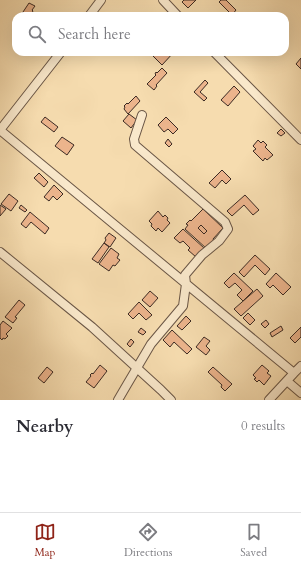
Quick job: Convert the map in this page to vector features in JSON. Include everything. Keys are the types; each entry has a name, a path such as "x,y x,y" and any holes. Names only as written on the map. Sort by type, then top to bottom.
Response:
{"street":[{"path":"92,12 101,0"},
{"path":"163,0 174,12"},
{"path":"58,56 0,130 294,373"},
{"path":"218,56 301,140"},
{"path":"118,400 151,344 183,306 186,275 202,255 219,241 228,229 225,222 135,145 134,139 142,115"},
{"path":"0,252 92,327 171,400"},
{"path":"269,400 301,366"},
{"path":"287,381 301,393"}],"building":[{"path":"184,0 196,0 188,8 182,2"},
{"path":"221,0 226,0 236,10 234,12 229,12 219,2"},
{"path":"29,3 35,6 32,12 23,12"},
{"path":"153,56 170,56 162,65"},
{"path":"301,58 301,69 296,64"},
{"path":"162,68 167,73 156,85 157,86 154,90 147,84 156,75 156,72 157,73"},
{"path":"205,80 208,83 200,92 207,98 204,101 194,92"},
{"path":"234,86 240,92 228,106 221,100"},
{"path":"136,96 140,101 128,114 124,109 124,106"},
{"path":"129,114 137,120 131,128 123,121"},
{"path":"45,117 58,127 54,132 41,122"},
{"path":"166,117 178,129 173,134 168,129 164,132 158,125"},
{"path":"281,129 285,133 281,136 277,133"},
{"path":"62,137 74,145 67,155 55,146"},
{"path":"168,139 172,144 169,147 165,143"},
{"path":"258,140 261,143 263,141 267,145 265,147 273,155 267,160 265,158 263,161 253,151 256,149 253,146"},
{"path":"222,170 231,179 226,184 222,180 215,188 209,183"},
{"path":"39,173 48,182 44,187 34,178"},
{"path":"54,185 63,194 57,200 53,196 49,201 44,197"},
{"path":"9,194 18,201 11,211 1,204"},
{"path":"245,195 259,210 253,215 244,205 232,216 227,211"},
{"path":"0,205 6,209 0,216"},
{"path":"21,205 27,210 25,212 19,208"},
{"path":"203,209 223,228 213,239 214,241 207,249 185,229 188,225 186,224 190,220 191,221","holes":["201,225 207,231 204,234 198,228"]},
{"path":"158,211 163,217 165,215 168,218 167,220 170,223 162,232 158,228 156,231 151,226 152,224 149,221"},
{"path":"30,212 49,228 45,234 31,222 26,228 21,224"},
{"path":"201,225 207,231 204,234 198,228"},
{"path":"183,229 204,248 196,257 188,250 190,248 183,241 180,243 174,238"},
{"path":"109,233 116,238 110,247 104,243 106,240 105,238"},
{"path":"104,243 109,247 98,263 92,259"},
{"path":"111,248 119,254 117,258 120,260 115,266 113,265 109,271 99,264"},
{"path":"255,255 270,269 265,275 255,265 244,277 239,272"},
{"path":"234,273 253,291 243,301 237,295 242,290 235,283 229,288 224,283"},
{"path":"276,273 291,287 283,295 273,285 270,288 266,284"},
{"path":"257,289 263,296 241,316 234,309"},
{"path":"150,291 158,298 150,307 142,300"},
{"path":"19,300 25,305 15,317 17,318 13,323 5,317"},
{"path":"139,302 152,315 146,320 139,313 133,319 128,314"},
{"path":"248,313 255,320 250,325 243,318"},
{"path":"186,316 191,321 182,330 177,326"},
{"path":"266,320 269,324 265,328 261,324"},
{"path":"3,321 12,328 6,334 8,336 2,340 0,338 0,325"},
{"path":"281,326 283,330 272,337 270,333"},
{"path":"301,327 301,337 295,343 290,338"},
{"path":"141,328 146,332 143,335 138,332"},
{"path":"172,330 192,349 187,354 174,342 170,347 163,340"},
{"path":"204,337 210,341 206,346 210,350 206,355 196,347"},
{"path":"131,339 134,342 130,347 127,344"},
{"path":"100,365 107,371 94,388 86,382 91,376 90,375 92,373 93,374"},
{"path":"262,365 269,371 267,373 271,376 264,385 259,380 257,382 253,375"},
{"path":"47,367 53,372 44,383 38,378"},
{"path":"213,367 232,384 225,391 221,387 222,385 208,372"}]}
